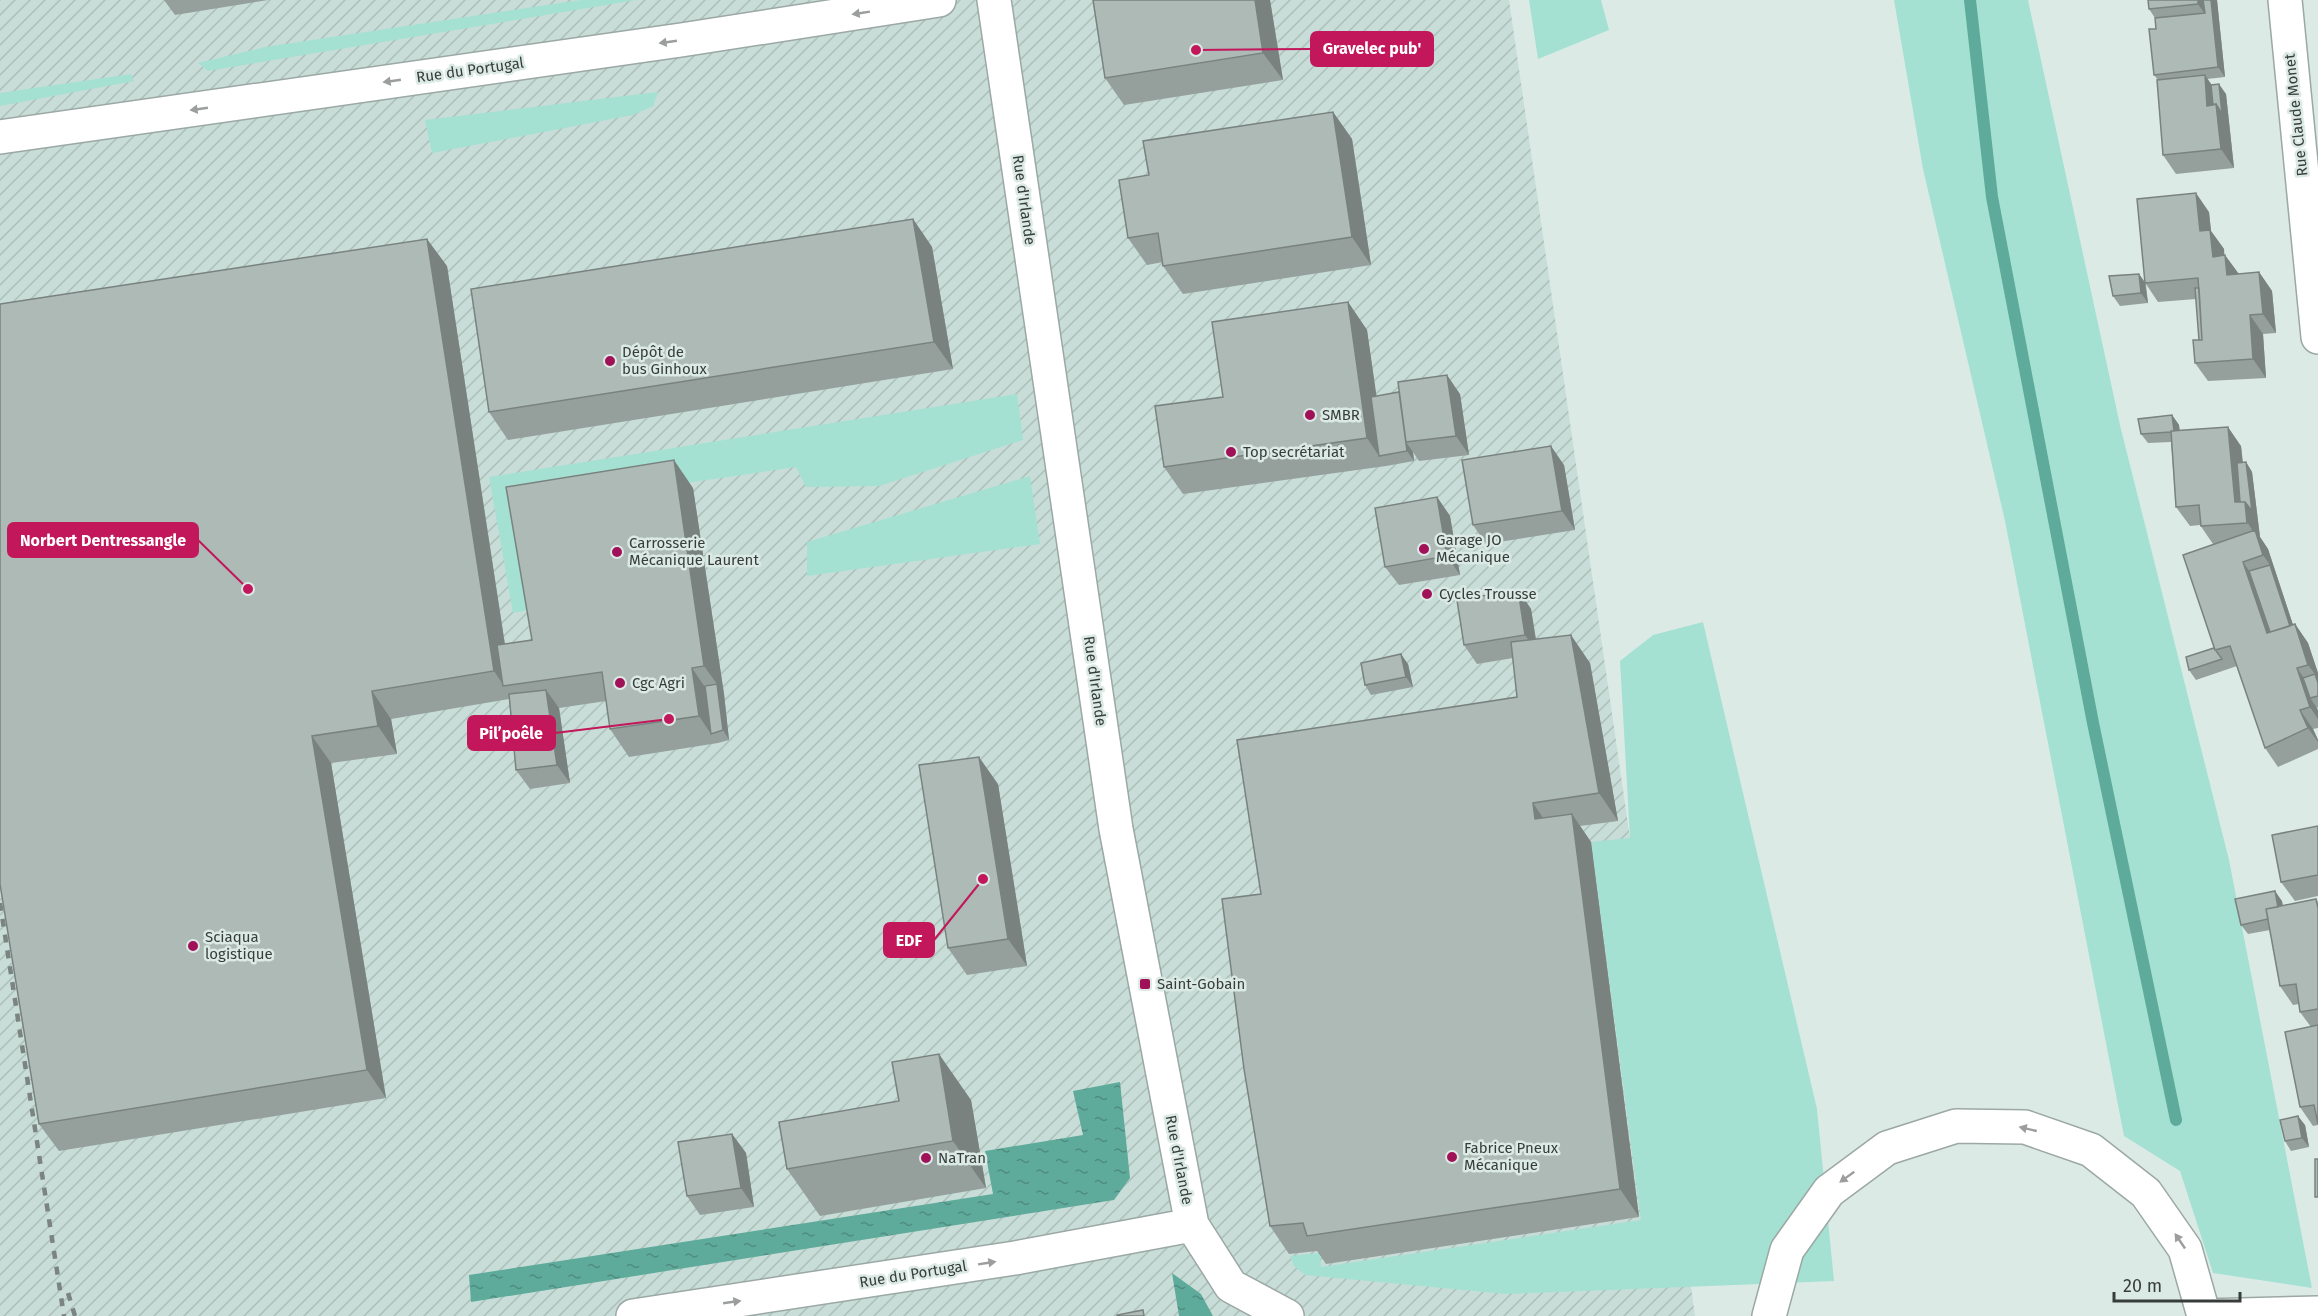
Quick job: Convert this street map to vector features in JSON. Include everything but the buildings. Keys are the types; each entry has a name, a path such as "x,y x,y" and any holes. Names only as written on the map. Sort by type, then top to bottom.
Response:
{"street":[{"name":"Rue du Portugal","path":"0,137 681,40 939,0"},
{"name":"Rue d'Irlande","path":"994,0 1116,829 1192,1225 1231,1286 1287,1316"},
{"name":"Rue Claude Monet","path":"2285,0 2318,337"},
{"path":"1769,1316 1787,1250 1828,1191 1887,1148 1956,1126 2025,1127 2091,1150 2146,1193 2186,1249 2204,1316 2318,1313"},
{"name":"Rue du Portugal","path":"633,1316 1015,1258 1192,1225"}],"shaded area":[{"path":"0,0 1509,0 1630,838 1695,1316 0,1316"},
{"path":"581,0 636,0 208,71 198,63 265,47"},
{"path":"1529,0 1601,0 1609,30 1538,59"},
{"path":"1894,0 2028,0 2120,425 2229,860 2312,1288 2213,1273 2180,1171 2124,1136 2005,521 1923,169"},
{"path":"131,74 134,81 0,106 0,93"},
{"path":"658,92 653,106 633,115 432,153 425,120"},
{"path":"1017,394 1023,440 879,486 806,487 796,467 631,491 533,609 513,613 489,477"},
{"path":"1030,476 1040,544 807,576 807,542"},
{"path":"1703,622 1817,1109 1834,1281 1506,1294 1305,1275 1294,1266 1290,1256 1320,1253 1321,1267 1641,1220 1591,842 1630,838 1620,661 1653,635"}],"water":[{"path":"1120,1082 1130,1178 1114,1200 471,1302 469,1275 993,1194 985,1151 1083,1135 1073,1091"},
{"path":"1172,1273 1201,1294 1213,1316 1179,1316"}],"waterway":[{"path":"1970,0 1992,197 2093,723 2176,1120"}],"railway":[{"path":"0,903 64,1316"},
{"path":"68,1293 75,1316"}],"place":[{"name":"Gravelec pub'","path":"1196,50"},
{"name":"Dépôt de bus Ginhoux","path":"610,361"},
{"name":"SMBR","path":"1310,415"},
{"name":"Top secrétariat","path":"1231,452"},
{"name":"Garage JO Mécanique","path":"1424,549"},
{"name":"Carrosserie Mécanique Laurent","path":"617,552"},
{"name":"Norbert Dentressangle","path":"248,589"},
{"name":"Cycles Trousse","path":"1427,594"},
{"name":"Cgc Agri","path":"620,683"},
{"name":"Pil’poêle","path":"669,719"},
{"name":"EDF","path":"983,879"},
{"name":"Sciaqua logistique","path":"193,946"},
{"name":"Saint-Gobain","path":"1145,984"},
{"name":"Fabrice Pneux Mécanique","path":"1452,1157"},
{"name":"NaTran","path":"926,1158"}]}
